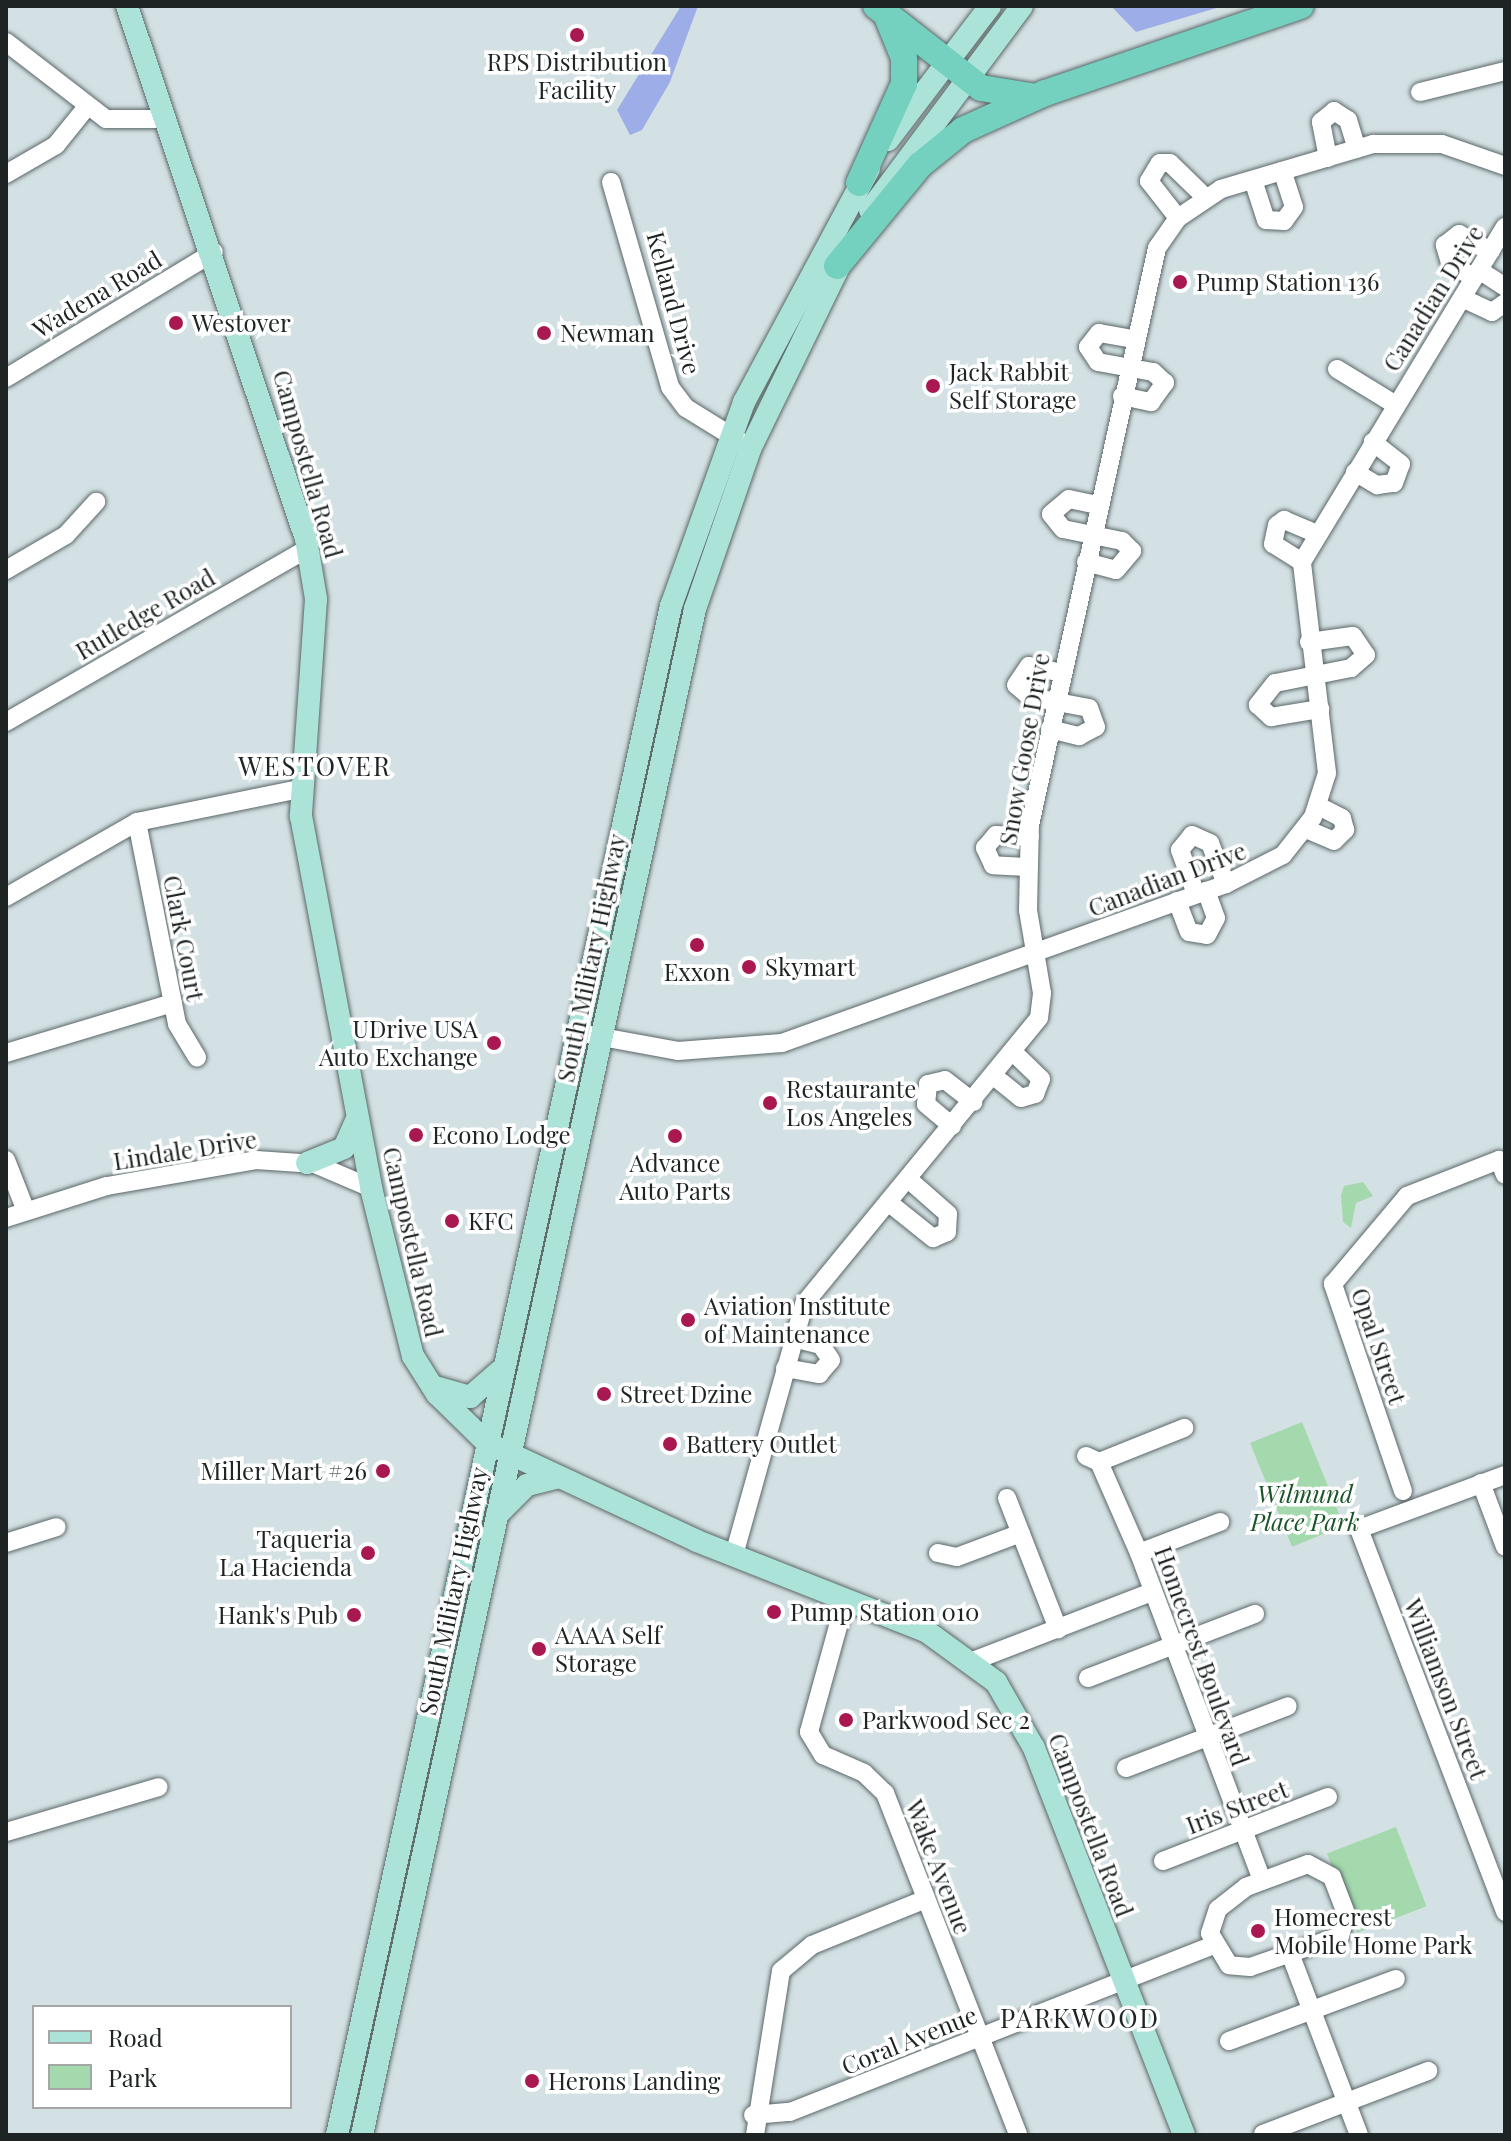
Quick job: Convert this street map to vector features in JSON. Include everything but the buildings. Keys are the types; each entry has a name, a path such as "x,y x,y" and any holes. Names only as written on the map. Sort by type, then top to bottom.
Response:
{"highway":[{"path":"837,266 939,146 1045,93 1301,6"},
{"path":"879,8 955,68 999,95 1045,93"},
{"path":"859,183 904,84 900,40 879,8"}],"main road":[{"name":"Campostella Road","path":"127,6 214,252 308,548 316,610 299,789 371,1188 405,1340 431,1385 487,1443 734,1555 926,1631 973,1661 1022,1721 1184,2135"},
{"name":"South Military Highway","path":"362,2135 689,634 750,449 837,266 990,6"},
{"name":"South Military Highway","path":"337,2135 671,606 730,433 778,327 859,183 955,68 1022,6"},
{"path":"307,1163 344,1148 358,1118"},
{"path":"431,1385 470,1397 503,1367"},
{"path":"496,1517 527,1485 559,1477"}],"street":[{"path":"6,42 86,108 126,124 167,119"},
{"path":"1420,92 1505,71"},
{"path":"6,174 56,145 86,108"},
{"path":"1328,158 1321,122 1334,111 1348,120 1357,149"},
{"name":"Snow Goose Drive","path":"734,1555 793,1338 808,1297 995,1077 1039,1018 1027,867 1030,837 1056,700 1149,270 1178,218 1205,197 1357,149 1442,144 1505,166"},
{"path":"1178,218 1149,181 1160,163 1170,163 1205,197"},
{"path":"1253,180 1266,220 1284,221 1294,207 1282,171"},
{"name":"Kelland Drive","path":"611,182 670,387 686,408 730,433 750,449"},
{"name":"Canadian Drive","path":"577,1031 678,1051 782,1043 1034,954 1266,867 1306,829 1318,806 1327,773 1309,642 1302,562 1505,227"},
{"path":"1491,251 1459,234 1445,245 1450,263 1505,287"},
{"name":"Wadena Road","path":"6,378 214,252"},
{"path":"1462,298 1492,312 1505,303"},
{"path":"1122,396 1151,402 1164,391 1160,376 1098,362 1088,347 1099,333 1134,339"},
{"path":"1337,369 1396,405"},
{"path":"1355,472 1377,485 1394,483 1401,464 1373,442"},
{"path":"1086,562 1116,570 1130,560 1128,544 1063,529 1051,514 1069,499 1098,505"},
{"path":"6,570 66,535 96,502"},
{"path":"1302,562 1273,544 1277,525 1284,520 1317,534"},
{"name":"Rutledge Road","path":"6,722 308,548"},
{"path":"1309,642 1353,636 1366,646 1362,663 1264,689 1258,705 1271,717 1320,709"},
{"path":"1050,729 1088,734 1098,720 1089,708 1021,692 1017,677 1029,666 1062,673"},
{"path":"6,897 137,822 299,789"},
{"path":"1306,829 1334,841 1345,830 1342,818 1318,806"},
{"name":"Clark Court","path":"137,822 173,1003 197,1057"},
{"path":"1027,867 993,865 985,848 996,835 1030,837"},
{"path":"1177,901 1189,932 1207,935 1216,918 1180,850 1192,835 1210,843 1226,884"},
{"path":"6,1053 173,1003"},
{"path":"995,1077 1021,1098 1035,1094 1041,1079 1014,1053"},
{"path":"952,1126 926,1104 928,1084 945,1080 973,1102"},
{"path":"6,1160 26,1211"},
{"name":"Lindale Drive","path":"6,1218 215,1165 307,1163 371,1188"},
{"name":"Opal Street","path":"1403,1491 1333,1284 1407,1196 1502,1167"},
{"path":"888,1202 933,1238 947,1232 948,1214 908,1179"},
{"path":"785,1368 819,1374 831,1360 821,1345 793,1338"},
{"name":"Homecrest Boulevard","path":"1184,1428 1093,1459 1139,1553 1262,1881"},
{"path":"1505,1475 1481,1483 1505,1547"},
{"name":"Williamson Street","path":"1481,1483 1359,1529 1505,1912"},
{"path":"1007,1498 1058,1629"},
{"path":"1139,1553 1220,1522"},
{"path":"6,1543 57,1527"},
{"path":"938,1553 957,1557 1021,1533"},
{"path":"973,1661 1152,1592"},
{"name":"Wake Avenue","path":"845,1601 809,1732 828,1759 864,1773 885,1793 1018,2135"},
{"path":"1088,1678 1255,1614"},
{"path":"1126,1768 1288,1706"},
{"path":"6,1832 159,1787"},
{"name":"Iris Street","path":"1163,1861 1328,1797"},
{"path":"1318,1864 1337,1889 1346,1930 1291,1956 1229,1965 1213,1945 1218,1909 1262,1881 1318,1864"},
{"path":"755,2135 753,2115 781,1971 812,1945 926,1899"},
{"name":"Coral Avenue","path":"753,2115 790,2112 1213,1945"},
{"path":"1291,1956 1359,2135"},
{"path":"1229,2041 1396,1979"},
{"path":"1263,2134 1428,2071"}],"green space":[{"path":"1363,1182 1373,1196 1356,1203 1351,1228 1343,1222 1341,1195 1344,1186"},
{"name":"Wilmund Place Park","path":"1302,1422 1344,1526 1292,1547 1250,1443"},
{"path":"1396,1827 1426,1906 1357,1933 1327,1854"}],"water":[{"path":"681,6 698,6 670,82 642,130 630,135 617,110"},
{"path":"1111,6 1223,6 1136,32"}],"place":[{"name":"RPS Distribution Facility","path":"577,35"},
{"name":"Pump Station 136","path":"1180,282"},
{"name":"Westover","path":"176,323"},
{"name":"Newman","path":"544,333"},
{"name":"Jack Rabbit Self Storage","path":"933,386"},
{"name":"Exxon","path":"697,945"},
{"name":"Skymart","path":"749,967"},
{"name":"UDrive USA Auto Exchange","path":"494,1043"},
{"name":"Restaurante Los Angeles","path":"770,1103"},
{"name":"Econo Lodge","path":"416,1135"},
{"name":"Advance Auto Parts","path":"675,1136"},
{"name":"KFC","path":"452,1221"},
{"name":"Aviation Institute of Maintenance","path":"688,1320"},
{"name":"Street Dzine","path":"604,1394"},
{"name":"Battery Outlet","path":"670,1444"},
{"name":"Miller Mart #26","path":"383,1471"},
{"name":"Taqueria La Hacienda","path":"368,1553"},
{"name":"Pump Station 010","path":"774,1612"},
{"name":"Hank's Pub","path":"354,1615"},
{"name":"AAAA Self Storage","path":"539,1649"},
{"name":"Parkwood Sec 2","path":"846,1720"},
{"name":"Homecrest Mobile Home Park","path":"1258,1931"},
{"name":"Herons Landing","path":"532,2081"}],"district":[{"name":"WESTOVER","path":"315,766"},
{"name":"PARKWOOD","path":"1080,2018"}]}
